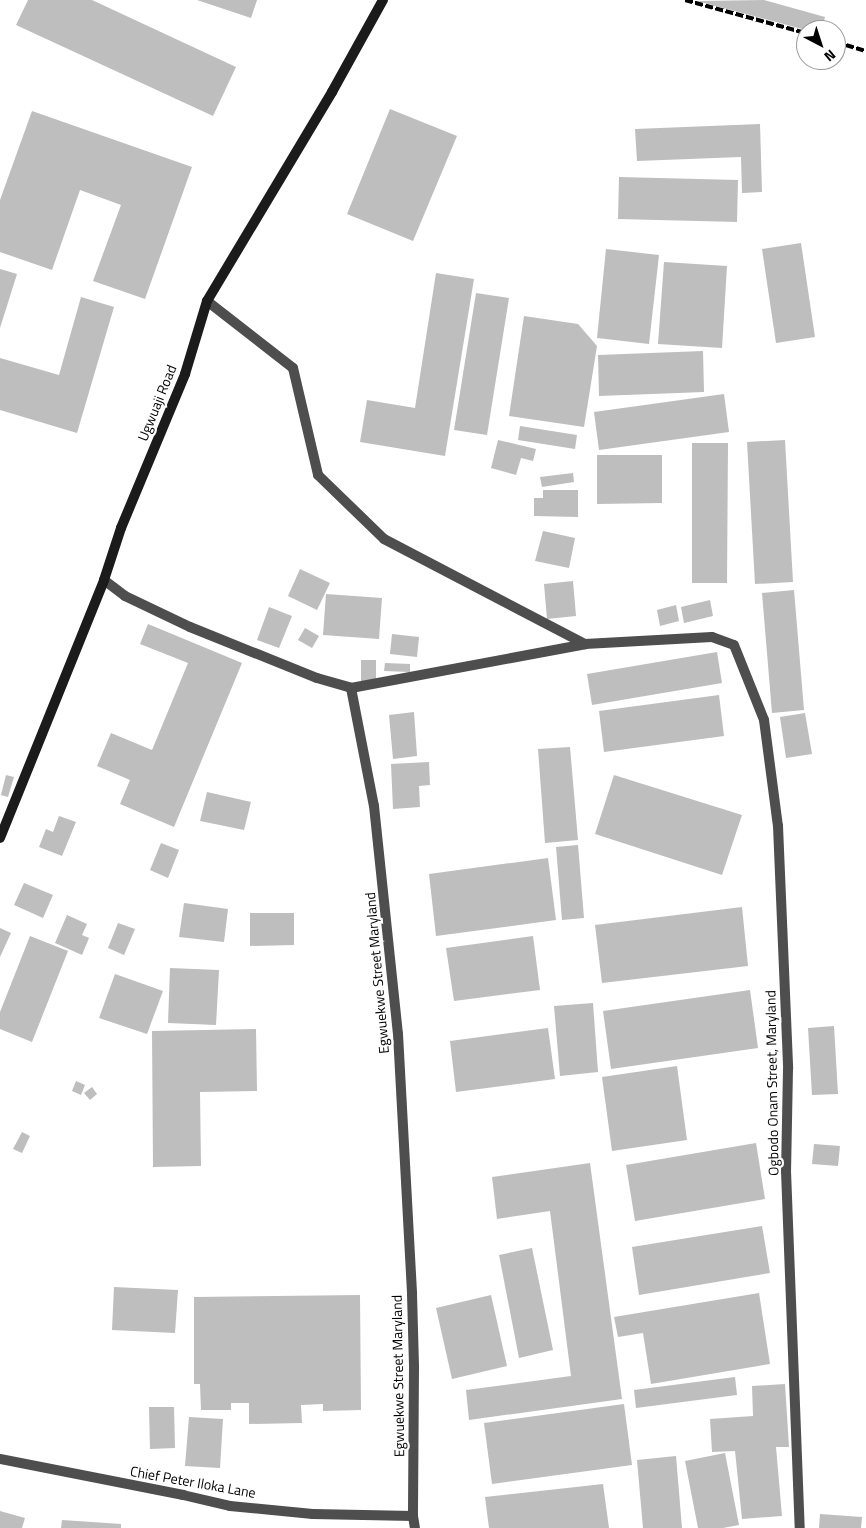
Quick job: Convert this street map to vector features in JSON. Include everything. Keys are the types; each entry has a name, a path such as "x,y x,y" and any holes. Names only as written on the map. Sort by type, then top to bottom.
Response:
{"main road":[{"name":"Ugwuaji Road","path":"0,838 104,580 121,528 185,374 207,301 327,100 383,0"}],"street":[{"path":"207,301 293,368 318,475 384,539 585,644"},
{"path":"104,580 125,596 190,627 317,678 351,688 585,644"},
{"name":"Ogbodo Onam Street, Maryland","path":"585,644 712,637 734,644 764,720 778,826 788,1069 786,1171 800,1528"},
{"name":"Egwuekwe Street Maryland","path":"351,688 374,806 398,1034 412,1312 413,1516 415,1528"},
{"name":"Chief Peter Iloka Lane","path":"0,1459 230,1506 313,1514 413,1516"}],"building":[{"path":"28,0 92,0 236,67 213,116 16,25"},
{"path":"197,0 257,0 251,18"},
{"path":"764,0 825,17 824,20 796,20 796,27 697,1"},
{"path":"390,109 457,136 413,241 347,214"},
{"path":"32,111 192,167 145,299 93,281 121,205 80,190 52,270 0,252 0,200"},
{"path":"760,124 762,192 742,193 741,157 637,161 635,129"},
{"path":"619,177 738,180 737,222 618,219"},
{"path":"801,243 815,337 776,343 762,249"},
{"path":"606,249 659,255 649,344 597,338"},
{"path":"664,262 727,266 722,348 658,344"},
{"path":"0,269 17,274 0,328"},
{"path":"436,273 474,279 445,456 360,442 367,400 415,408"},
{"path":"476,293 509,298 487,435 454,430"},
{"path":"81,297 114,307 77,433 0,410 0,358 59,375"},
{"path":"524,316 578,324 597,346 584,427 509,416"},
{"path":"703,351 704,392 599,396 598,355"},
{"path":"724,394 729,432 599,450 594,412"},
{"path":"520,426 577,435 575,449 518,440"},
{"path":"498,440 536,449 533,461 521,458 516,475 491,468"},
{"path":"785,440 793,582 755,584 747,442"},
{"path":"692,443 728,443 727,583 692,583"},
{"path":"597,455 662,455 662,503 597,504"},
{"path":"573,473 574,482 542,487 540,477"},
{"path":"543,490 578,490 578,517 534,516 534,498 543,498"},
{"path":"543,531 575,538 569,568 535,561"},
{"path":"300,569 330,583 317,610 288,596"},
{"path":"573,581 576,616 547,619 544,584"},
{"path":"794,590 804,710 772,713 762,593"},
{"path":"326,594 382,598 379,639 323,635"},
{"path":"710,600 713,616 684,623 681,607"},
{"path":"676,605 679,621 660,626 657,610"},
{"path":"269,607 292,616 279,648 257,640"},
{"path":"148,624 242,663 174,827 120,804 130,780 97,766 111,733 152,750 188,663 140,644"},
{"path":"305,628 319,636 312,648 298,640"},
{"path":"392,634 419,637 417,657 390,654"},
{"path":"717,652 722,683 592,705 587,674"},
{"path":"361,660 376,660 376,683 361,683"},
{"path":"385,663 410,664 410,672 384,671"},
{"path":"719,695 724,736 604,752 599,711"},
{"path":"414,712 417,756 393,759 389,715"},
{"path":"805,713 812,754 786,758 780,717"},
{"path":"570,747 578,840 545,843 538,749"},
{"path":"429,762 430,785 419,786 420,807 393,809 391,764"},
{"path":"6,775 14,777 8,797 1,795"},
{"path":"614,775 742,815 722,875 595,834"},
{"path":"207,792 251,802 244,830 200,821"},
{"path":"59,816 76,822 62,856 39,847 46,829 53,832"},
{"path":"161,843 179,850 168,878 150,870"},
{"path":"578,845 584,918 562,920 556,847"},
{"path":"548,858 556,920 436,936 429,874"},
{"path":"24,883 53,895 43,918 14,905"},
{"path":"184,903 228,909 224,942 179,937"},
{"path":"742,907 748,966 602,983 595,925"},
{"path":"250,913 294,913 294,945 250,946"},
{"path":"67,915 87,924 82,935 89,938 82,955 55,943"},
{"path":"118,923 135,929 124,955 108,948"},
{"path":"0,928 11,933 0,957"},
{"path":"30,936 68,951 32,1042 0,1029 0,1012"},
{"path":"533,936 540,990 454,1001 446,948"},
{"path":"170,968 219,970 216,1025 168,1023"},
{"path":"115,974 163,991 147,1034 99,1018"},
{"path":"750,990 758,1048 611,1069 603,1011"},
{"path":"593,1003 598,1072 560,1076 554,1006"},
{"path":"834,1026 838,1094 812,1095 808,1028"},
{"path":"548,1028 555,1079 456,1092 450,1041"},
{"path":"256,1029 257,1091 200,1092 201,1166 153,1167 152,1031"},
{"path":"677,1066 687,1140 612,1151 602,1077"},
{"path":"76,1081 85,1085 81,1095 72,1091"},
{"path":"92,1087 97,1094 90,1100 84,1093"},
{"path":"22,1132 30,1136 22,1153 13,1149"},
{"path":"756,1143 765,1199 635,1221 626,1165"},
{"path":"814,1144 840,1146 838,1166 812,1164"},
{"path":"590,1163 622,1399 469,1420 466,1390 571,1376 550,1211 497,1219 492,1177"},
{"path":"762,1226 770,1273 639,1295 632,1247"},
{"path":"532,1248 553,1350 519,1358 499,1255"},
{"path":"114,1287 178,1290 175,1333 112,1330"},
{"path":"759,1293 770,1364 651,1384 643,1333 618,1337 614,1317"},
{"path":"360,1295 361,1410 323,1411 323,1404 301,1405 302,1423 249,1424 249,1403 231,1403 231,1410 201,1410 200,1384 194,1384 194,1297"},
{"path":"491,1295 507,1366 452,1379 436,1308"},
{"path":"735,1377 737,1395 636,1408 634,1390"},
{"path":"785,1384 789,1447 776,1447 782,1516 742,1519 735,1451 712,1452 710,1419 753,1416 752,1386"},
{"path":"624,1404 632,1465 492,1484 484,1423"},
{"path":"149,1407 174,1407 175,1448 150,1449"},
{"path":"189,1417 223,1419 220,1468 185,1466"},
{"path":"725,1453 739,1525 723,1528 698,1528 685,1461"},
{"path":"676,1456 682,1528 643,1528 637,1460"},
{"path":"603,1484 609,1528 489,1528 485,1497"},
{"path":"0,1511 25,1518 22,1528 0,1528"},
{"path":"820,1514 862,1517 861,1528 819,1528"},
{"path":"62,1520 121,1524 121,1528 61,1528"}],"railway":[{"path":"685,0 796,30"},
{"path":"846,45 866,51"}]}
